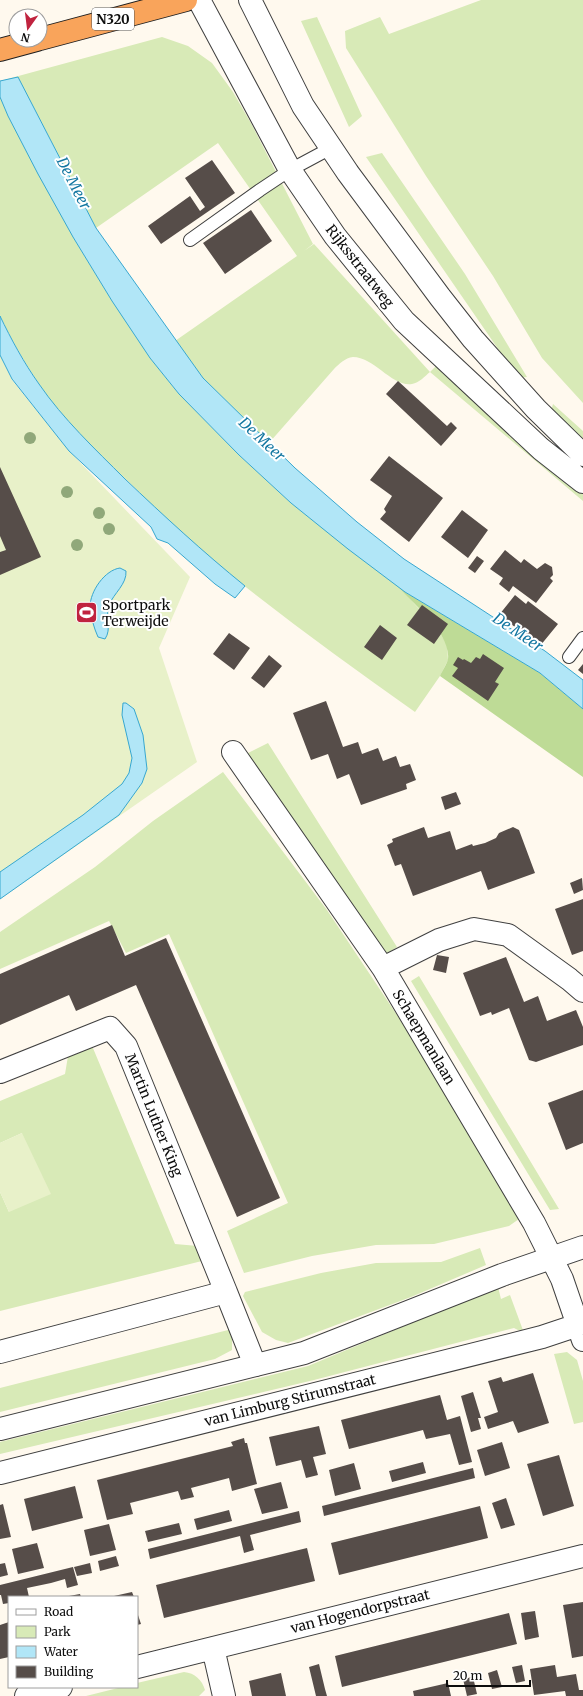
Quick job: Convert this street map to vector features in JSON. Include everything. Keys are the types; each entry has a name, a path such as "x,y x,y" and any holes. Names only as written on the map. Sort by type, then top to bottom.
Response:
{"highway":[{"name":"N320","path":"48,38 186,0"}],"street":[{"name":"Rijksstraatweg","path":"199,0 290,170 335,236 404,321 540,449 583,482"},
{"path":"250,0 303,106 331,148 426,278 473,339 541,414 583,455"},
{"name":"Schaepmanlaan","path":"233,752 383,968 534,1223 562,1279 581,1332"},
{"path":"383,968 440,940 474,929 508,935 569,979 583,991"},
{"name":"Martin Luther King","path":"0,1072 110,1028 126,1046 255,1365"},
{"path":"552,1258 583,1237"},
{"path":"0,1429 304,1353 444,1297 583,1247"},
{"path":"0,1352 226,1292"},
{"name":"van Limburg Stirumstraat","path":"0,1473 542,1337 581,1332"},
{"name":"van Hogendorpstraat","path":"138,1667 583,1556"},
{"path":"213,1648 224,1696"},
{"path":"26,1696 57,1688"}],"lane":[{"path":"190,240 290,170 331,148"},
{"path":"569,657 583,638"}],"green space":[{"path":"481,0 583,0 583,403 542,358 493,276 426,176 346,48 345,31 380,17 389,34"},
{"path":"317,17 362,116 349,127 301,21"},
{"path":"162,37 188,46 212,63 233,92 252,125 313,244 304,251 314,244 430,372 417,382 405,384 390,377 376,366 361,358 353,357 347,359 334,369 269,443 203,378 175,341 297,256 218,143 96,228 34,108 73,237 112,301 150,358 179,394 239,455 291,503 395,583 435,626 447,644 448,660 440,676 415,712 262,600 212,560 164,517 98,453 61,413 28,367 0,316 0,81"},
{"path":"382,153 465,274 527,377 518,378 366,157"},
{"name":"Sportpark Terweijde","path":"0,355 12,380 69,451 190,577 159,648 197,762 0,899"},
{"path":"437,365 583,491 583,501 430,372"},
{"path":"553,404 583,431 583,441 551,411"},
{"path":"395,583 405,592 540,673 583,709 583,777 440,676 448,659 447,649 443,639 429,618"},
{"path":"268,743 397,947 385,955 246,754"},
{"path":"223,772 327,910 411,1036 519,1219 509,1226 434,1244 376,1245 312,1256 244,1273 227,1231 288,1203 169,934 126,953 109,921 0,969 0,932 95,867 153,821"},
{"path":"419,976 559,1209 550,1210 411,981"},
{"path":"90,1041 175,1244 198,1246 206,1260 0,1311 0,1192 9,1212 22,1133 0,1143 0,1101 65,1074 69,1050"},
{"path":"22,1133 51,1194 9,1212 0,1192 0,1143"},
{"path":"480,1248 486,1265 411,1297 288,1343 276,1340 262,1332 243,1296 245,1292 321,1273 376,1263 441,1262"},
{"path":"498,1287 501,1299 510,1295 524,1333 514,1328 314,1380 0,1454 0,1442 308,1366"},
{"path":"232,1329 232,1350 215,1359 0,1412 0,1388"},
{"path":"567,1352 577,1360 583,1381 583,1422 574,1424 554,1354"},
{"path":"184,1672 195,1675 202,1683 205,1690 199,1696 86,1696 118,1688 138,1688 138,1683"}],"water":[{"name":"De Meer","path":"18,77 96,228 203,378 295,468 357,522 404,559 545,651 583,680 583,709 540,673 405,592 348,549 291,503 239,455 179,394 150,358 112,301 73,237 8,116 0,97 0,81"},
{"path":"0,316 33,376 69,422 154,507 245,586 235,598 215,584 168,543 157,539 151,527 69,451 12,379 0,355"},
{"path":"120,568 126,571 126,576 109,605 108,631 105,639 98,637 95,630 90,611 91,601 99,582 109,573"},
{"path":"123,703 126,703 134,709 143,735 147,769 142,783 119,815 0,899 0,872 83,815 122,784 129,773 132,758 122,715"}],"building":[{"path":"212,160 235,193 161,244 148,226 190,196 200,211 205,207 185,178"},
{"path":"251,210 272,241 225,274 203,243"},
{"path":"398,381 447,426 451,422 457,428 441,446 386,394"},
{"path":"389,456 443,498 409,542 380,519 386,512 384,509 392,496 370,480"},
{"path":"0,467 41,557 0,575 0,552 6,550 0,536"},
{"path":"462,510 488,530 468,558 441,537"},
{"path":"505,550 521,563 524,559 537,569 545,563 552,567 553,575 550,578 553,581 536,603 513,586 509,592 499,584 503,578 490,569"},
{"path":"477,556 484,561 475,573 468,568"},
{"path":"515,595 526,604 528,601 558,624 540,646 499,615"},
{"path":"422,605 448,624 434,644 407,625"},
{"path":"380,625 397,638 382,660 364,647"},
{"path":"229,633 250,648 234,670 213,654"},
{"path":"483,654 504,668 495,682 499,684 488,701 452,676 458,668 453,665 458,657 471,663 476,657 480,659"},
{"path":"269,655 282,666 264,688 251,678"},
{"path":"583,664 583,674 578,670"},
{"path":"326,701 343,747 358,742 362,754 378,748 383,761 396,756 400,767 410,764 416,780 406,784 407,789 361,805 349,774 337,779 328,754 311,760 293,713"},
{"path":"456,792 461,804 445,810 441,797"},
{"path":"424,827 428,838 450,831 456,850 472,844 473,846 485,843 496,838 499,833 513,827 519,830 535,873 488,890 481,871 413,896 401,864 395,866 387,845 393,842 392,839"},
{"path":"582,878 583,890 574,894 570,883"},
{"path":"583,899 583,951 572,955 555,909"},
{"path":"112,925 125,956 166,938 280,1198 237,1217 136,985 76,1011 69,995 0,1025 0,974"},
{"path":"437,955 449,957 446,973 433,970"},
{"path":"506,957 524,1002 538,996 547,1021 576,1010 583,1027 583,1045 536,1062 529,1060 509,1008 492,1015 491,1012 480,1016 463,973"},
{"path":"583,1090 583,1143 566,1150 548,1103"},
{"path":"533,1373 549,1423 518,1433 513,1421 488,1429 484,1417 498,1412 488,1381 501,1377 503,1382"},
{"path":"473,1392 481,1418 478,1418 481,1429 471,1432 461,1396"},
{"path":"440,1395 447,1420 460,1416 472,1462 459,1465 450,1434 426,1439 423,1430 349,1449 341,1420"},
{"path":"319,1426 326,1454 313,1457 318,1475 306,1478 301,1460 276,1466 269,1437"},
{"path":"244,1438 245,1443 247,1443 257,1484 232,1491 229,1478 191,1488 194,1497 181,1500 178,1491 130,1503 133,1514 107,1520 97,1480 233,1446 231,1442"},
{"path":"502,1442 510,1468 485,1476 477,1450"},
{"path":"559,1455 574,1506 543,1516 527,1464"},
{"path":"423,1462 426,1473 392,1482 389,1471"},
{"path":"354,1463 361,1489 335,1496 329,1470"},
{"path":"473,1468 475,1478 324,1516 322,1506"},
{"path":"281,1482 288,1508 262,1514 254,1489"},
{"path":"75,1486 83,1518 32,1531 24,1499"},
{"path":"506,1498 515,1525 501,1529 492,1503"},
{"path":"3,1504 11,1537 0,1539 0,1505"},
{"path":"480,1506 488,1538 339,1575 331,1543"},
{"path":"229,1510 232,1521 197,1530 194,1519"},
{"path":"299,1511 301,1522 250,1535 254,1550 244,1553 240,1536 150,1559 148,1549"},
{"path":"179,1523 182,1534 148,1542 145,1531"},
{"path":"109,1524 116,1550 90,1556 84,1530"},
{"path":"37,1543 44,1568 18,1574 12,1549"},
{"path":"307,1548 315,1581 164,1618 156,1585"},
{"path":"116,1556 119,1566 100,1571 98,1561"},
{"path":"5,1563 8,1575 0,1577 0,1564"},
{"path":"90,1563 92,1573 77,1576 74,1567"},
{"path":"73,1567 78,1585 67,1588 65,1579 27,1588 29,1596 8,1596 8,1603 3,1604 0,1595 0,1585"},
{"path":"132,1592 134,1596 114,1596"},
{"path":"80,1594 81,1596 69,1596"},
{"path":"583,1602 583,1656 572,1658 563,1605"},
{"path":"535,1611 539,1637 525,1640 521,1613"},
{"path":"509,1613 517,1644 342,1687 335,1656"},
{"path":"138,1615 141,1624 138,1625"},
{"path":"8,1622 8,1657 0,1659 0,1625"},
{"path":"319,1664 327,1696 316,1696 309,1667"},
{"path":"522,1665 525,1681 516,1683 512,1667"},
{"path":"555,1665 557,1677 576,1674 579,1690 583,1690 583,1696 566,1696 565,1691 534,1695 530,1669"},
{"path":"497,1670 502,1687 492,1689 488,1673"},
{"path":"281,1673 286,1696 252,1696 249,1681"},
{"path":"473,1677 477,1694 467,1696 463,1679"},
{"path":"448,1683 451,1696 414,1696 413,1691"}],"place":[{"name":"Sportpark Terweijde","path":"87,613"}]}
